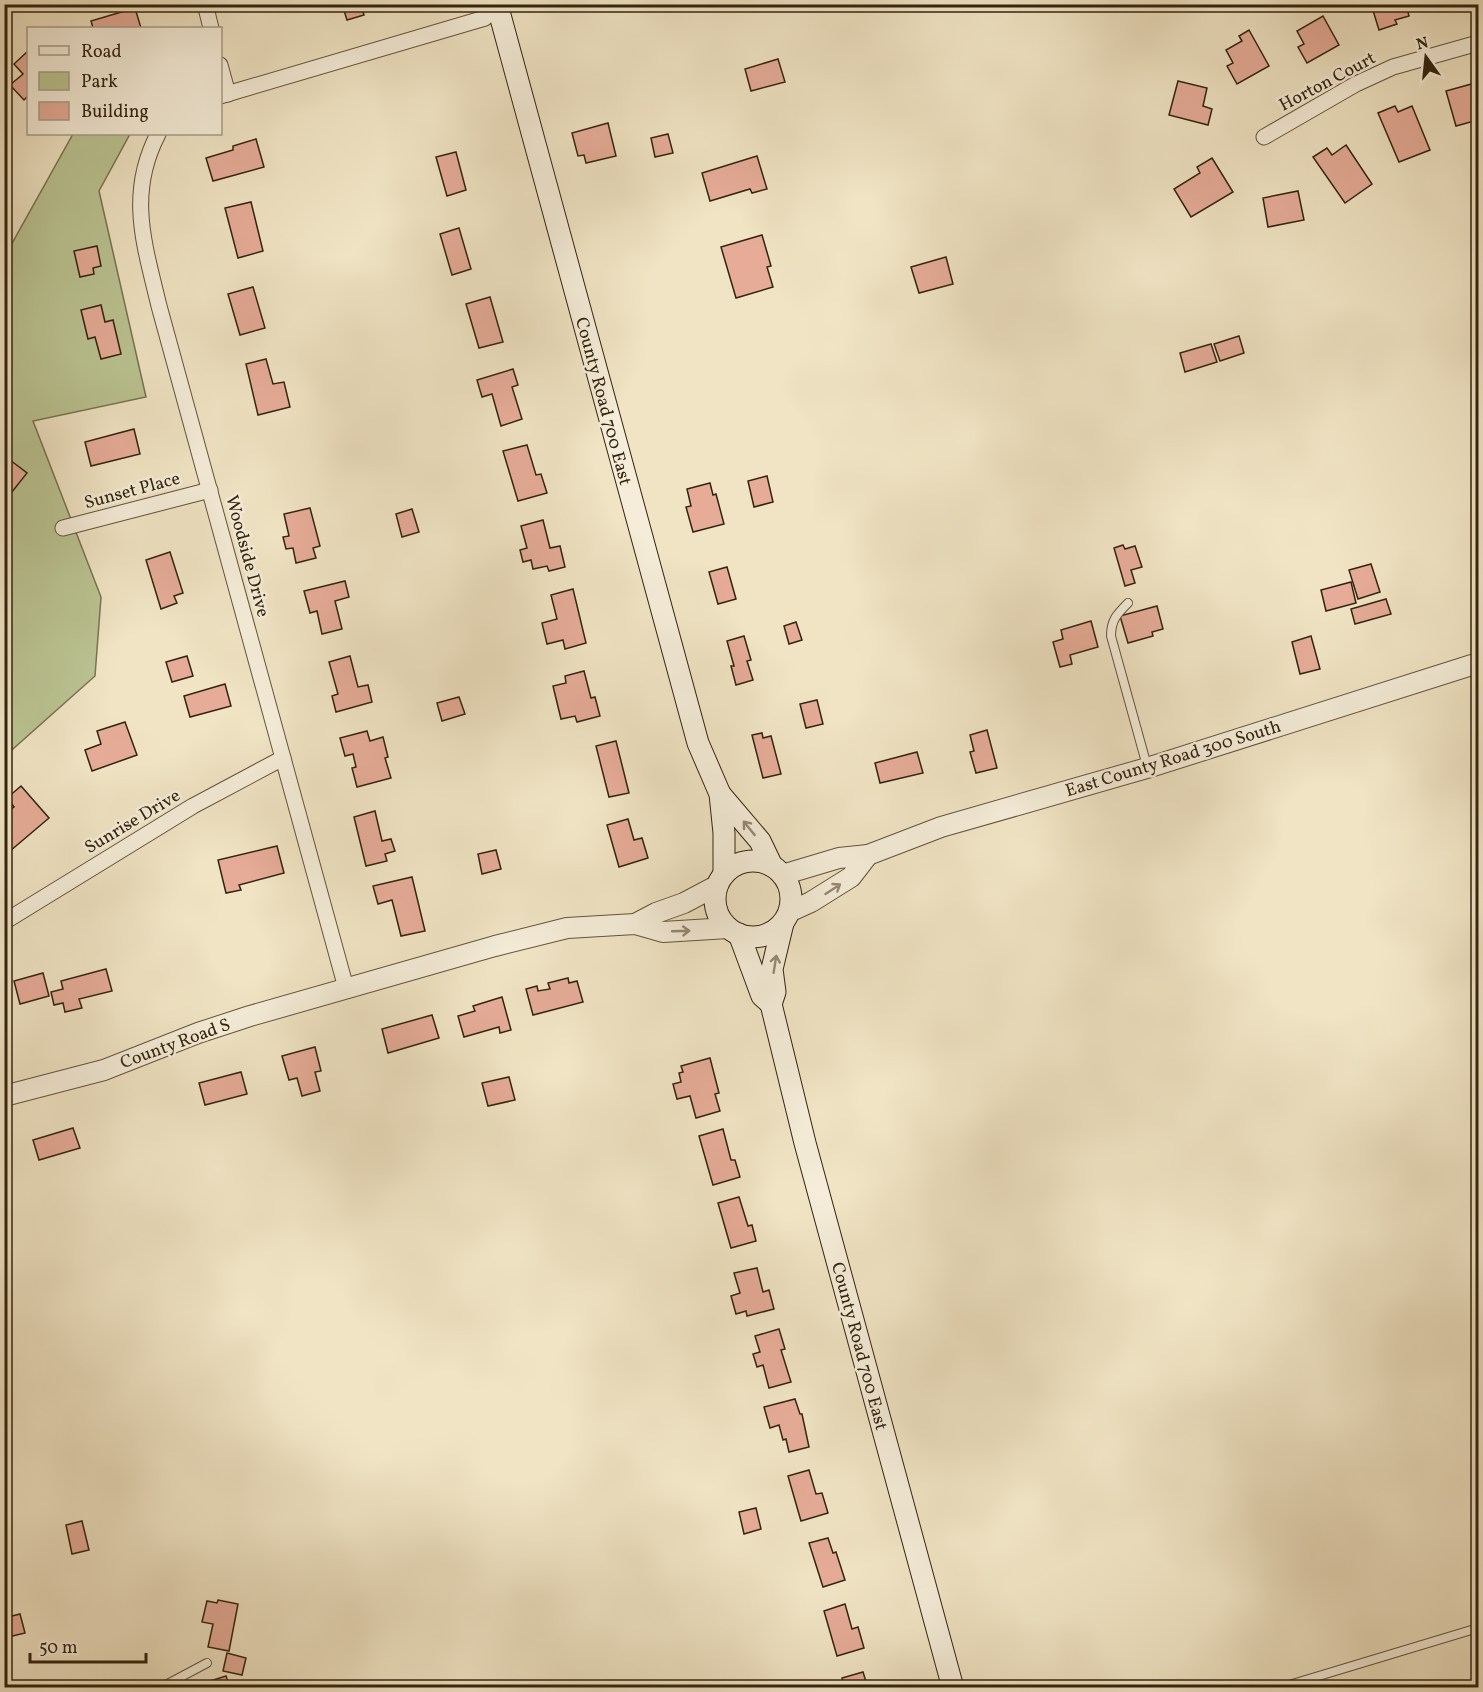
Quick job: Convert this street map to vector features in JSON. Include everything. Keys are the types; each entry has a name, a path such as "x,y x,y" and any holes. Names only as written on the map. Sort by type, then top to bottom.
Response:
{"main road":[{"name":"County Road 700 East","path":"496,4 698,743 720,794 760,841 777,871"},
{"name":"County Road 700 East","path":"720,794 724,833 721,880"},
{"path":"747,862 760,862 777,871 789,886 791,899 786,917 773,932 762,936 750,937 734,931 721,919 716,908 715,896 721,880 735,866 747,862"},
{"name":"County Road 700 East","path":"786,917 772,969 775,992 771,1004 805,1143 953,1688"},
{"name":"County Road 700 East","path":"734,931 762,996 771,1004"}],"street":[{"path":"205,4 211,27"},
{"path":"222,80 224,95 485,18 496,4"},
{"name":"Horton Court","path":"1264,137 1356,84 1393,67 1479,44"},
{"name":"Woodside Drive","path":"158,135 141,177 139,199 145,249 346,988"},
{"name":"Sunset Place","path":"63,528 210,490"},
{"name":"East County Road 300 South","path":"777,871 839,858 868,855 941,827 1147,768 1479,663"},
{"name":"Sunrise Drive","path":"4,922 193,806 284,758"},
{"name":"East County Road 300 South","path":"786,917 851,877 868,855"},
{"path":"636,924 656,913 684,903 721,880"},
{"path":"346,988 567,928 636,924 663,932 734,931"},
{"name":"County Road S","path":"4,1096 104,1070 208,1030 346,988"}],"lane":[{"path":"1128,603 1116,615 1111,625 1111,636 1147,768"},
{"path":"1279,1688 1479,1628"},
{"path":"160,1688 207,1663"}],"green space":[{"path":"72,135 129,135 99,191 146,397 33,421 101,597 95,676 5,756 5,256"}],"building":[{"path":"342,4 361,4 364,15 347,20"},
{"path":"1371,4 1406,4 1409,16 1395,20 1397,24 1379,30"},
{"path":"1443,4 1465,4 1444,10"},
{"path":"135,8 141,27 93,27 91,21"},
{"path":"1323,16 1339,45 1307,63 1298,47 1304,44 1297,31"},
{"path":"1249,30 1269,66 1237,84 1227,66 1233,63 1226,50 1242,41 1239,36"},
{"path":"27,52 27,97 24,100 10,85 23,74 14,64"},
{"path":"778,59 785,82 751,91 745,69"},
{"path":"1178,81 1207,88 1203,106 1212,109 1208,125 1169,115"},
{"path":"1475,83 1478,97 1478,120 1456,126 1446,91"},
{"path":"1395,106 1398,112 1412,106 1430,150 1399,162 1378,113"},
{"path":"608,123 616,156 586,163 584,155 578,156 572,133"},
{"path":"668,134 673,153 655,157 651,138"},
{"path":"256,139 264,167 213,181 206,158 233,150 233,146"},
{"path":"4,143 11,144 4,181"},
{"path":"1346,145 1372,184 1345,203 1313,157 1327,148 1332,155"},
{"path":"456,152 466,190 447,196 436,157"},
{"path":"757,156 767,189 752,193 750,189 710,201 702,173"},
{"path":"1212,158 1233,192 1191,217 1174,189 1200,173 1197,167"},
{"path":"1298,191 1304,220 1268,227 1263,198"},
{"path":"251,202 263,251 238,258 225,208"},
{"path":"459,228 471,269 452,275 440,234"},
{"path":"762,235 771,266 767,267 773,287 736,298 721,247"},
{"path":"97,246 101,266 93,268 94,274 80,277 74,251"},
{"path":"946,257 953,284 919,293 911,267"},
{"path":"253,287 265,328 240,335 228,294"},
{"path":"490,297 503,342 479,348 466,304"},
{"path":"101,305 105,322 113,320 121,354 101,359 95,337 88,339 81,310"},
{"path":"1239,336 1244,353 1220,361 1214,344"},
{"path":"1211,344 1217,362 1185,372 1180,353"},
{"path":"266,359 273,384 284,382 290,407 258,415 246,364"},
{"path":"513,369 518,385 512,387 522,419 501,426 492,394 482,397 477,380"},
{"path":"134,429 140,454 91,466 85,442"},
{"path":"527,445 536,475 541,474 547,493 518,501 503,451"},
{"path":"6,457 27,473 4,502 4,458"},
{"path":"767,476 773,502 754,507 748,481"},
{"path":"710,483 713,495 716,494 724,524 693,532 686,507 691,506 687,489"},
{"path":"310,508 320,546 313,548 316,558 296,563 293,548 286,549 283,537 289,536 284,514"},
{"path":"412,509 419,532 402,537 396,514"},
{"path":"543,520 550,548 560,546 565,567 549,571 547,566 533,569 531,560 523,562 520,550 527,548 521,526"},
{"path":"1123,545 1125,549 1135,546 1142,567 1131,570 1135,583 1125,586 1114,548"},
{"path":"170,552 183,593 174,596 177,603 161,609 146,560"},
{"path":"1371,564 1380,592 1358,599 1349,570"},
{"path":"727,567 736,599 718,604 709,572"},
{"path":"345,581 349,597 335,601 342,629 322,634 317,611 310,613 304,591"},
{"path":"1351,582 1356,603 1326,611 1321,590"},
{"path":"573,589 586,643 565,649 563,640 547,644 542,623 557,619 551,595"},
{"path":"1386,599 1391,614 1355,624 1351,609"},
{"path":"1157,606 1163,629 1152,632 1153,636 1128,643 1120,616"},
{"path":"1091,621 1098,647 1070,655 1072,664 1060,667 1053,642 1063,639 1061,630"},
{"path":"796,622 802,640 789,644 784,626"},
{"path":"744,636 751,660 747,661 753,680 736,685 731,666 734,666 727,641"},
{"path":"1311,636 1320,669 1300,674 1292,642"},
{"path":"187,656 193,676 172,682 166,662"},
{"path":"350,656 358,687 368,685 372,702 336,712 332,696 338,694 329,662"},
{"path":"584,671 591,698 595,697 600,716 577,722 575,716 561,719 553,686 566,683 565,676"},
{"path":"225,684 231,706 190,717 184,696"},
{"path":"459,697 465,714 442,721 437,703"},
{"path":"817,700 823,724 806,728 800,704"},
{"path":"125,722 137,755 92,771 85,750 101,744 97,731"},
{"path":"987,730 997,768 976,773 970,752 974,751 970,735"},
{"path":"367,731 370,741 383,737 388,757 385,758 391,778 357,787 352,768 356,767 353,754 345,756 340,738"},
{"path":"762,733 763,738 771,736 781,774 763,778 752,735"},
{"path":"616,741 629,793 609,797 596,746"},
{"path":"917,752 923,773 880,783 875,763"},
{"path":"21,786 49,818 10,851 4,845 4,827 9,824 4,819 4,815 14,807 7,798"},
{"path":"375,811 382,841 391,839 395,851 385,854 387,861 366,866 354,817"},
{"path":"628,819 634,840 642,838 648,858 619,867 607,825"},
{"path":"277,846 284,873 239,885 241,890 226,893 218,860"},
{"path":"496,850 501,869 482,874 478,854"},
{"path":"412,877 425,931 401,936 392,900 378,904 373,886"},
{"path":"106,969 112,991 79,999 82,1008 65,1012 63,1003 54,1005 51,992 63,989 61,981"},
{"path":"43,973 49,996 20,1004 14,981"},
{"path":"568,978 569,983 577,981 583,1002 533,1015 526,989 537,986 538,991 550,989 548,983"},
{"path":"502,997 511,1030 500,1033 499,1027 464,1037 458,1016 475,1011 473,1006"},
{"path":"432,1015 439,1038 388,1053 382,1029"},
{"path":"315,1047 321,1071 315,1072 320,1091 302,1096 297,1078 289,1080 282,1056"},
{"path":"710,1058 719,1093 715,1094 720,1111 696,1118 690,1096 677,1099 673,1084 681,1082 679,1073 683,1072 681,1066"},
{"path":"241,1072 247,1094 205,1105 199,1083"},
{"path":"509,1077 515,1100 488,1106 482,1083"},
{"path":"73,1128 80,1148 39,1160 33,1140"},
{"path":"723,1129 731,1160 735,1160 740,1177 713,1185 699,1136"},
{"path":"739,1197 748,1226 752,1225 756,1241 731,1248 718,1203"},
{"path":"757,1268 763,1292 769,1290 774,1309 747,1316 746,1311 736,1314 731,1296 740,1293 734,1273"},
{"path":"779,1329 785,1349 781,1350 791,1382 769,1388 763,1365 757,1367 753,1354 760,1352 755,1336"},
{"path":"795,1399 800,1414 802,1414 809,1447 789,1452 779,1425 770,1428 764,1407"},
{"path":"809,1470 816,1494 822,1493 828,1513 801,1521 788,1476"},
{"path":"756,1508 761,1529 744,1534 739,1512"},
{"path":"82,1521 89,1550 72,1554 66,1525"},
{"path":"828,1538 833,1553 836,1552 845,1580 823,1587 809,1543"},
{"path":"218,1600 238,1604 229,1651 208,1647 213,1624 202,1622 207,1601 217,1603"},
{"path":"845,1604 852,1629 858,1627 864,1648 837,1656 824,1611"},
{"path":"20,1614 25,1633 4,1638 4,1618"},
{"path":"227,1653 246,1658 242,1675 223,1671"},
{"path":"863,1672 868,1688 845,1688 842,1678"},
{"path":"226,1676 230,1688 205,1688 204,1683"}]}
